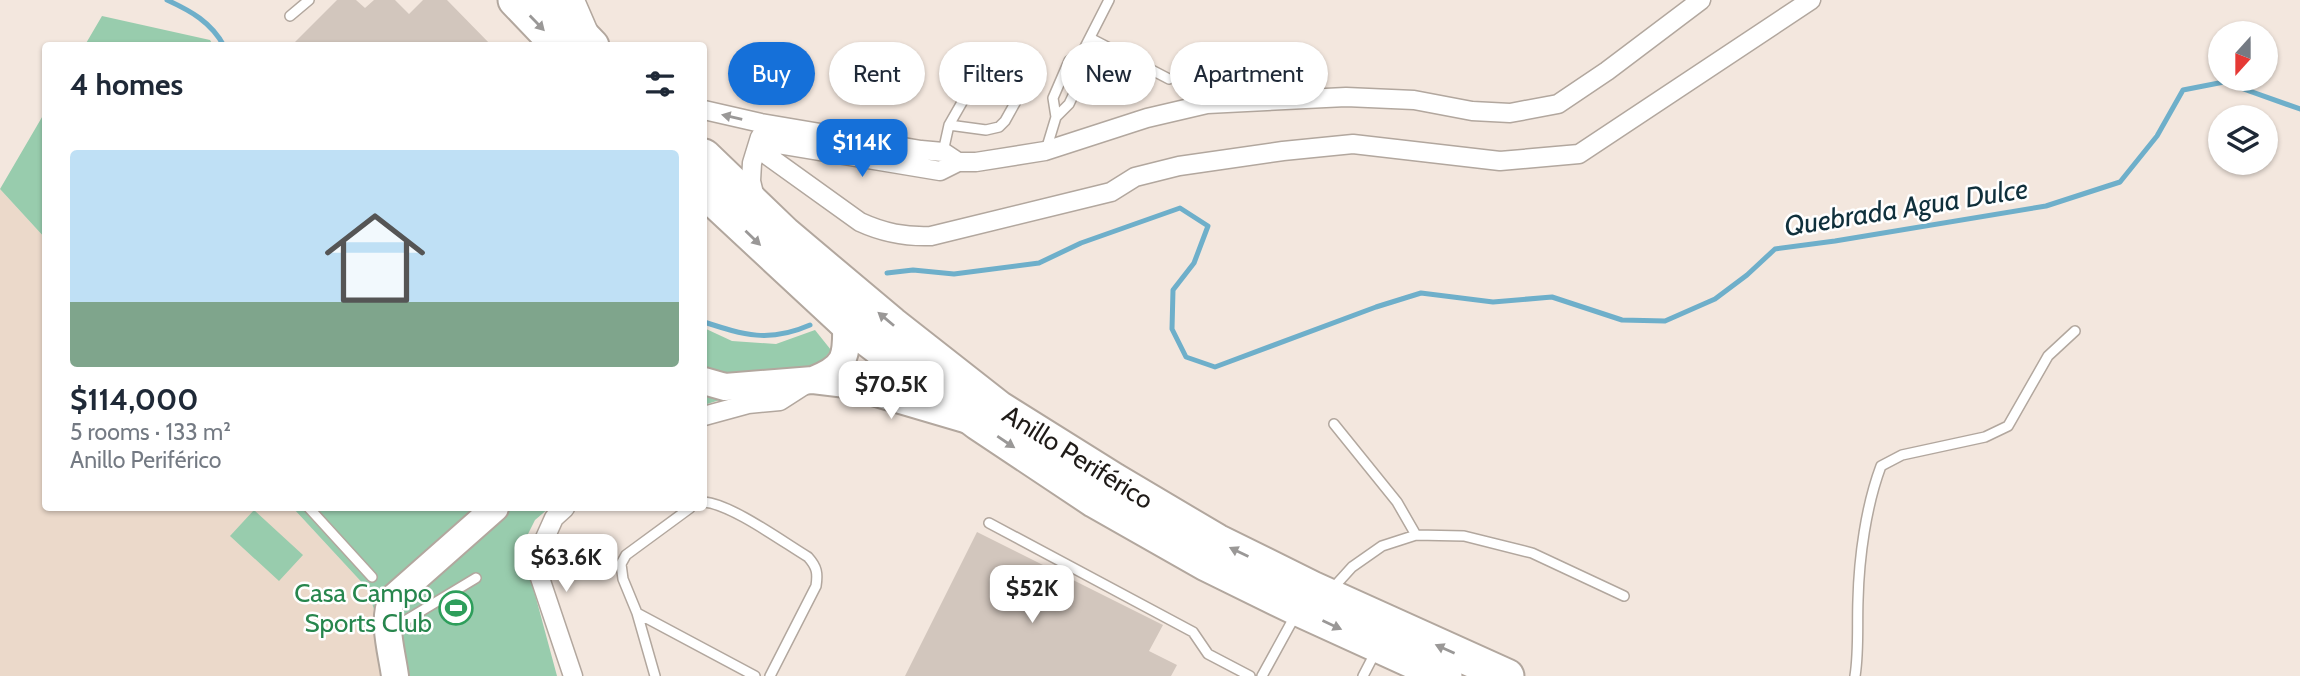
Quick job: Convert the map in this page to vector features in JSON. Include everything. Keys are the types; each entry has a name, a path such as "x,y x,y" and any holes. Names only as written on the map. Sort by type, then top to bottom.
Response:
{"highway":[{"path":"515,0 555,42"},
{"path":"548,0 590,42"},
{"name":"Anillo Periférico","path":"707,159 758,209 892,324 999,408 1217,541 1378,646 1434,673"},
{"name":"Anillo Periférico","path":"707,194 846,323 978,423 1095,501 1206,564 1507,676"}],"street":[{"path":"575,0 592,42"},
{"path":"759,137 940,171 950,157 976,162 1045,151 1147,118 1208,104 1346,97 1414,100 1472,110 1510,113 1558,104 1607,71 1700,0"},
{"path":"707,111 759,137 860,222 892,234 931,236 1111,192 1135,177 1179,166 1283,151 1353,144 1500,161 1579,154 1811,0"},
{"path":"758,209 751,181 752,163 759,137"},
{"path":"707,415 748,404 780,401 813,380 830,373 839,367 844,357 846,323"},
{"path":"707,383 724,387 813,380 846,384 978,423"},
{"path":"395,676 388,607 392,599 492,511"},
{"path":"562,511 554,518 541,547 539,575 573,676"}],"lane":[{"path":"1088,42 1109,0"},
{"path":"290,16 305,1"},
{"path":"1090,38 1169,79"},
{"path":"949,125 986,130 999,127 1024,87 1022,76 995,59 984,64 949,125 943,143 950,157"},
{"path":"1045,151 1056,117 1053,98 1061,80"},
{"path":"1056,117 1068,105"},
{"path":"1855,676 1858,657 1858,597 1866,524 1881,466 1902,455 1985,437 2008,426 2048,356 2074,331"},
{"path":"1334,424 1397,502 1416,535"},
{"path":"707,503 733,512 808,557 816,565 816,586 770,676"},
{"path":"312,511 373,577"},
{"path":"654,676 637,613 623,579 621,564 626,555 686,511"},
{"path":"989,523 1193,632 1208,654 1250,676"},
{"path":"1262,676 1313,602 1352,567 1382,546 1416,535 1464,536 1532,553 1624,596"},
{"path":"389,630 476,578"},
{"path":"637,613 755,676"},
{"path":"1363,676 1378,646"}],"shaded area":[{"path":"0,189 42,235 42,511 296,511 367,588 380,628 388,676 0,676"}],"green space":[{"path":"102,16 211,42 87,42"},
{"path":"42,117 42,235 0,189"},
{"path":"707,329 732,341 776,344 815,330 831,350 822,362 779,390 726,398 707,404"},
{"path":"255,511 303,555 279,581 230,536"},
{"name":"Casa Campo Sports Club","path":"296,511 546,511 535,520 522,546 557,676 388,676 380,628 367,588"}],"building":[{"path":"337,0 356,0 365,8 374,0 395,0 409,14 423,0 447,0 488,42 295,42"},
{"path":"977,532 1163,625 1149,651 1177,665 1171,676 905,676"}],"waterway":[{"name":"Quebrada Agua Dulce","path":"167,0 200,18 222,42"},
{"name":"Quebrada Agua Dulce","path":"887,273 913,270 954,274 1039,263 1081,243 1180,208 1208,226 1194,263 1173,290 1172,329 1186,357 1215,367 1421,293 1493,302 1552,297 1622,320 1665,321 1715,299 1775,249 2046,206 2120,182 2157,136 2183,90 2224,82 2300,109"},
{"name":"Quebrada Agua Dulce","path":"707,323 757,335 782,334 810,325"}],"place":[{"name":"Casa Campo Sports Club","path":"456,608"}]}
